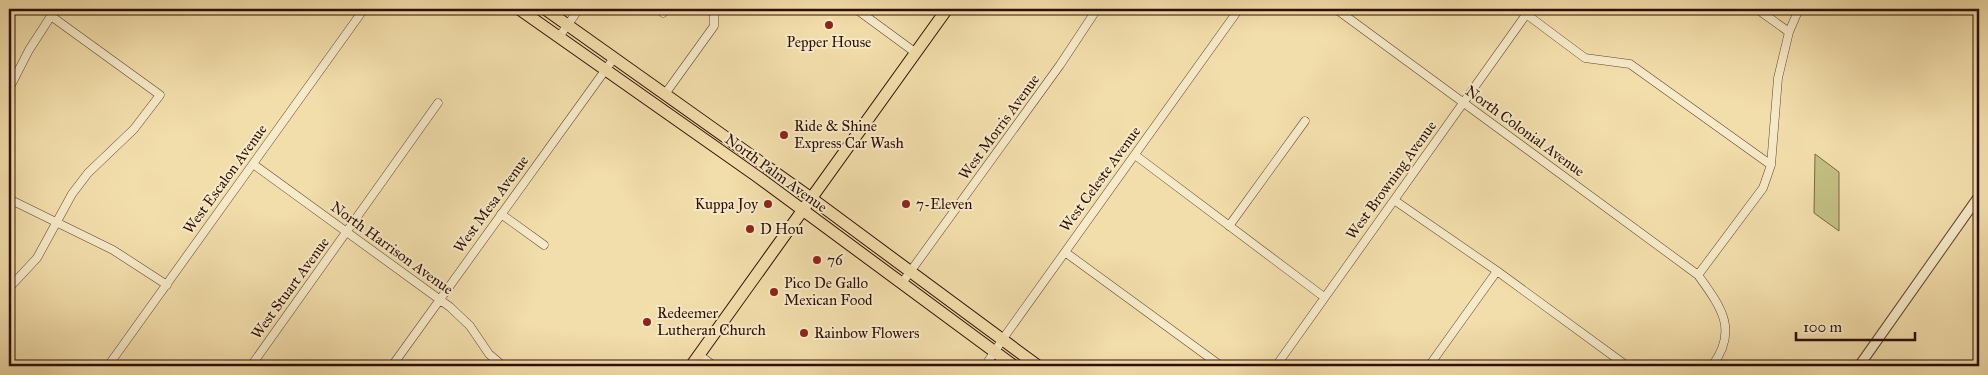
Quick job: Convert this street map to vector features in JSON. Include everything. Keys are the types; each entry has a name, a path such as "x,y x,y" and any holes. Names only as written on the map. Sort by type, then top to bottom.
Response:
{"main road":[{"name":"North Palm Avenue","path":"519,9 802,210 1014,366"},
{"name":"North Palm Avenue","path":"545,9 811,198 1038,366"},
{"path":"691,366 947,9"},
{"path":"649,101 678,113 715,138 720,139 724,136"}],"street":[{"name":"West Escalon Avenue","path":"108,366 364,9"},
{"path":"559,37 579,9"},
{"path":"665,94 714,26 714,14 709,9"},
{"path":"856,9 916,52"},
{"name":"West Morris Avenue","path":"902,284 1060,65 1097,9"},
{"name":"West Celeste Avenue","path":"985,366 1239,9"},
{"name":"North Colonial Avenue","path":"1336,9 1698,275 1720,306 1726,330 1722,352 1712,366"},
{"path":"1757,9 1789,32"},
{"path":"1698,275 1763,188 1771,165 1778,78 1789,32 1799,9"},
{"path":"1528,12 1585,58 1630,64 1771,165"},
{"name":"West Browning Avenue","path":"1276,366 1528,12"},
{"path":"9,89 29,50 51,16 160,95 134,129 88,173 72,194 37,258 9,288"},
{"name":"West Mesa Avenue","path":"392,366 614,58"},
{"name":"West Stuart Avenue","path":"251,366 438,103"},
{"path":"1230,226 1305,121"},
{"path":"1135,155 1324,297"},
{"name":"North Harrison Avenue","path":"253,164 440,300 462,318 489,354 503,366"},
{"path":"1859,366 1979,196"},
{"path":"9,199 113,250 167,284"},
{"path":"1394,200 1497,271 1627,366"},
{"path":"501,214 544,245"},
{"path":"1065,252 1221,366"},
{"path":"1429,366 1497,271"},
{"path":"699,355 714,366"}],"shaded area":[{"path":"1815,154 1839,172 1839,231 1814,213"}],"place":[{"name":"Pepper House","path":"829,25"},
{"name":"Ride & Shine Express Car Wash","path":"784,135"},
{"name":"Kuppa Joy","path":"768,204"},
{"name":"7-Eleven","path":"906,204"},
{"name":"D Hou","path":"750,229"},
{"name":"76","path":"817,260"},
{"name":"Pico De Gallo Mexican Food","path":"774,292"},
{"name":"Redeemer Lutheran Church","path":"647,322"},
{"name":"Rainbow Flowers","path":"804,333"}]}
